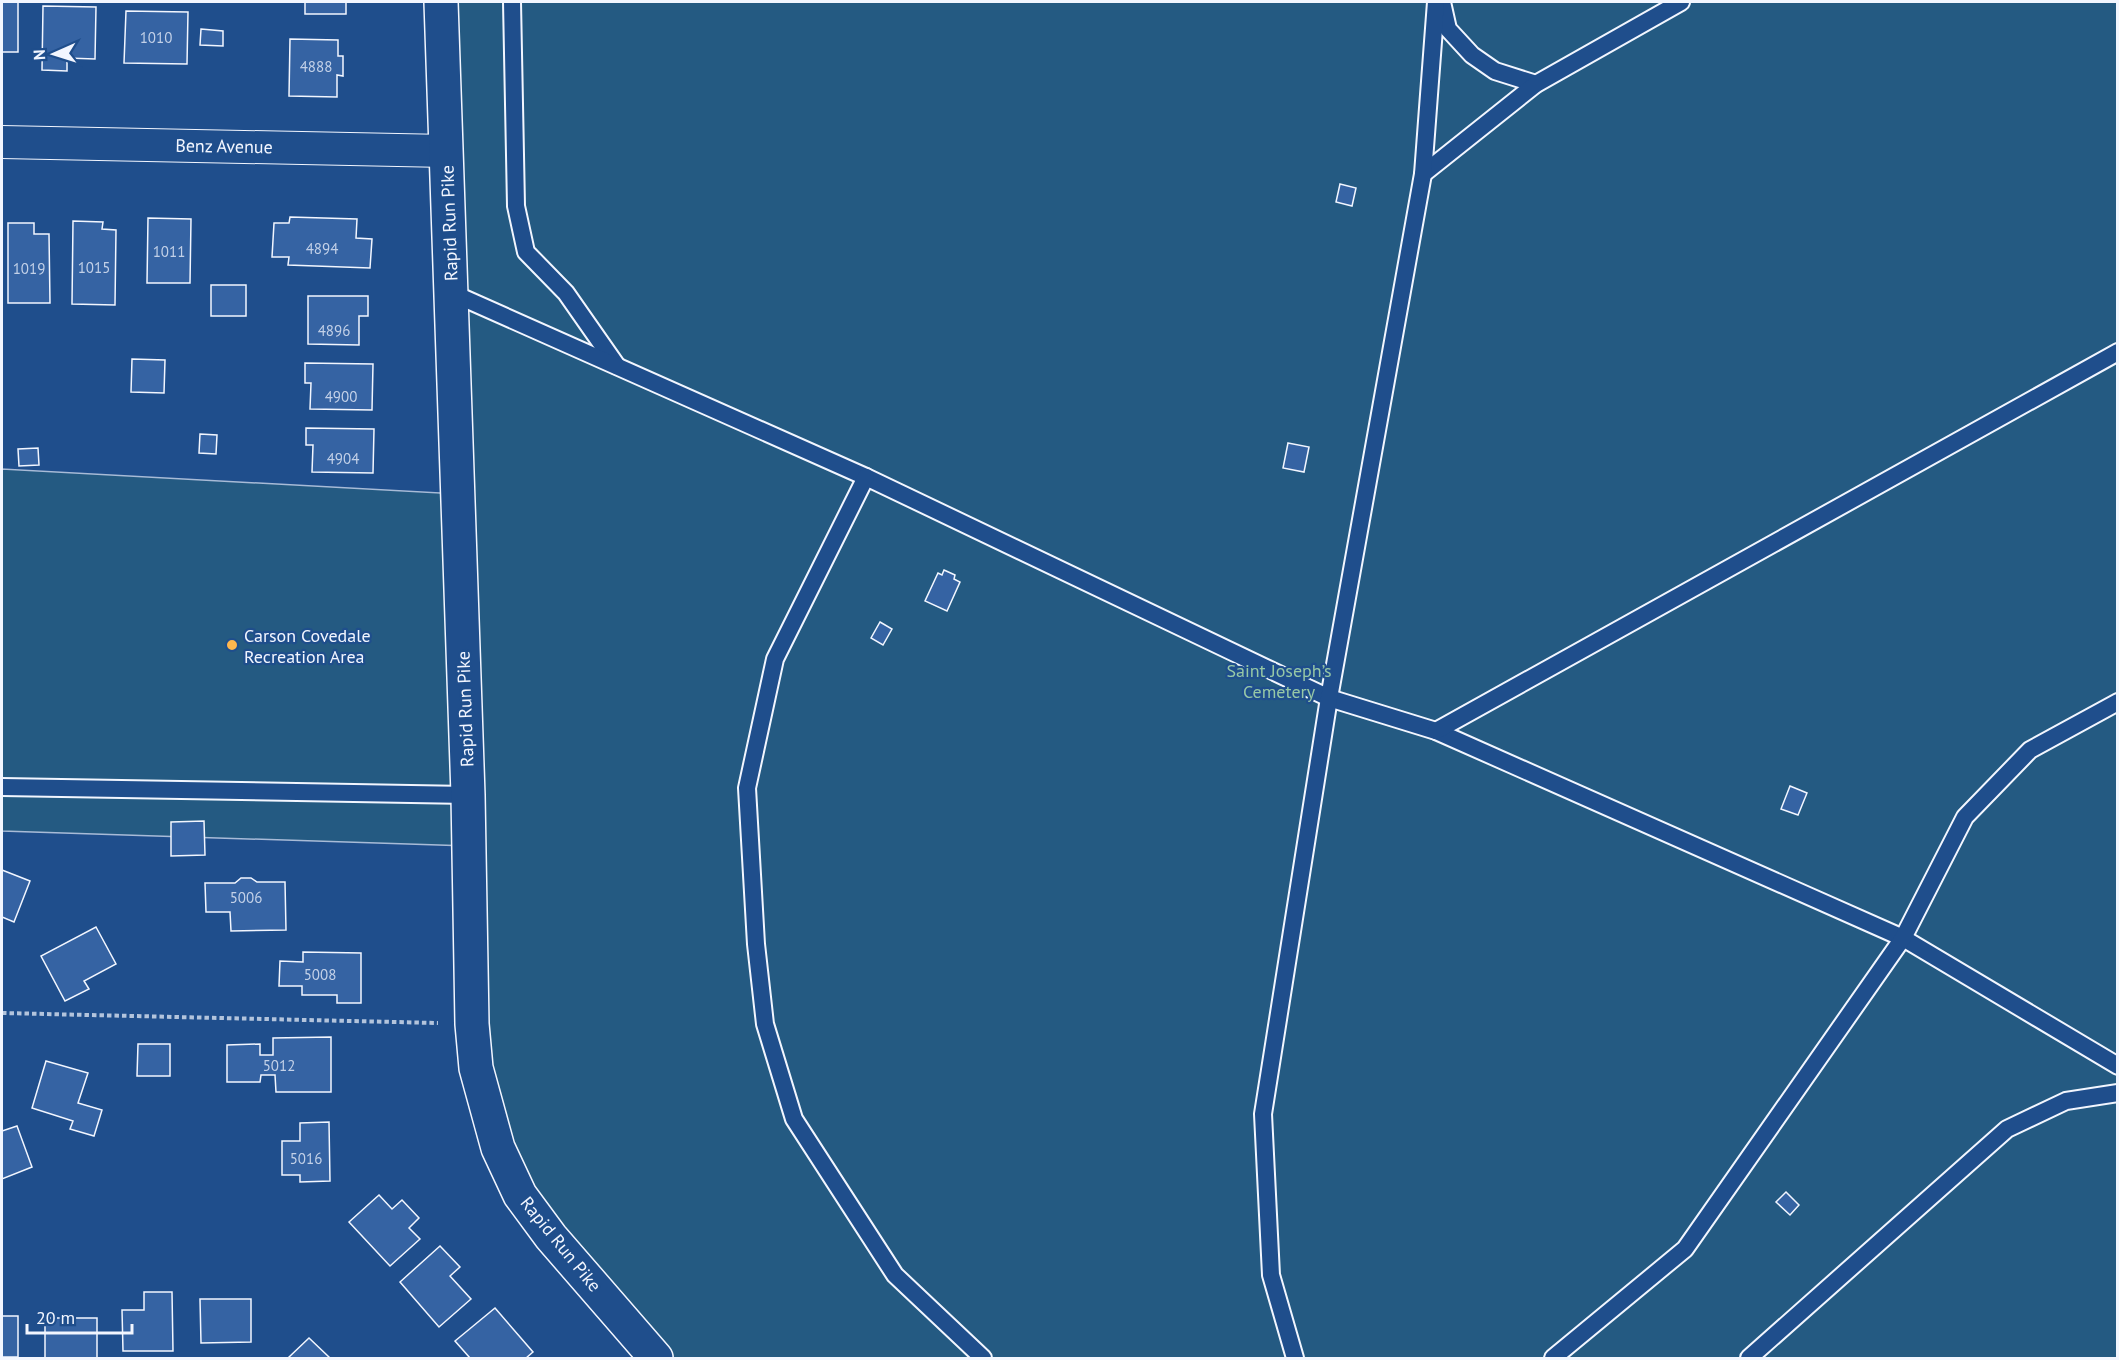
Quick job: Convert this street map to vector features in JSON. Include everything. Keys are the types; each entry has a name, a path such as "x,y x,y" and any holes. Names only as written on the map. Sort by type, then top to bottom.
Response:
{"street":[{"name":"Rapid Run Pike","path":"441,2 468,795 472,1024 476,1068 498,1148 520,1195 551,1237 656,1359"},
{"name":"Benz Avenue","path":"2,142 446,151"}],"lane":[{"path":"512,2 516,206 526,252 566,293 618,367"},
{"path":"1295,1359 1271,1275 1263,1114 1329,698 1423,174 1436,2"},
{"path":"1442,2 1448,29 1472,55 1495,71 1536,84"},
{"path":"1423,174 1536,84 1681,2"},
{"path":"452,293 866,477 1329,698 1436,731 1903,938 2118,1066"},
{"path":"1436,731 2118,352"},
{"path":"866,477 775,659 747,788 756,944 765,1024 794,1119 895,1275 982,1359"},
{"path":"1552,1359 1685,1249 1903,938 1965,817 2030,750 2118,702"},
{"path":"2,787 468,795"},
{"path":"1749,1359 2007,1129 2066,1101 2118,1094"}],"path":[{"path":"2,1013 472,1024"}],"green space":[{"name":"Saint Joseph’s Cemetery","path":"441,2 2117,2 2117,1358 656,1358 498,1148 469,846 2,831 2,469 458,494"}],"building":[{"path":"2,2 18,2 18,52 2,52"},
{"path":"305,2 346,2 346,14 305,14"},
{"path":"43,6 96,7 95,59 67,58 67,71 42,70"},
{"path":"126,11 188,12 187,64 124,63"},
{"path":"201,29 223,31 223,46 200,45"},
{"path":"290,39 338,40 338,56 343,56 343,76 337,75 337,97 289,96"},
{"path":"1340,184 1356,188 1352,206 1336,202"},
{"path":"290,217 357,219 356,238 372,239 370,268 288,265 289,257 272,257 274,223 289,223"},
{"path":"148,218 191,219 190,283 147,283"},
{"path":"73,221 103,222 102,229 116,230 115,305 72,304"},
{"path":"8,223 34,223 34,234 49,234 50,303 8,303"},
{"path":"211,285 246,285 246,316 211,316"},
{"path":"308,296 368,296 368,316 359,316 359,345 308,344"},
{"path":"132,359 165,360 164,393 131,392"},
{"path":"305,363 373,364 372,410 310,409 311,383 305,383"},
{"path":"306,428 374,429 373,473 312,472 313,445 306,445"},
{"path":"200,434 217,435 216,454 199,453"},
{"path":"1288,443 1309,447 1304,472 1283,468"},
{"path":"38,448 39,465 19,466 18,449"},
{"path":"944,570 955,575 954,579 960,582 947,611 925,601 938,573 942,575"},
{"path":"880,622 892,629 883,645 871,638"},
{"path":"1790,786 1807,793 1798,815 1781,809"},
{"path":"204,821 205,855 171,856 171,822"},
{"path":"2,870 30,881 14,922 2,917"},
{"path":"241,878 251,878 257,882 285,882 286,930 231,931 230,912 206,912 205,883 235,883"},
{"path":"96,927 116,964 84,981 89,989 65,1001 41,956"},
{"path":"303,952 361,953 361,1003 337,1003 337,995 302,995 302,986 279,986 280,961 303,962"},
{"path":"331,1037 331,1092 276,1092 275,1075 261,1075 260,1082 227,1082 227,1045 260,1044 260,1055 273,1055 273,1038"},
{"path":"138,1044 170,1044 170,1076 137,1076"},
{"path":"46,1061 88,1073 78,1103 102,1110 94,1136 70,1129 73,1121 32,1108"},
{"path":"329,1122 330,1181 300,1182 300,1175 282,1175 282,1141 300,1141 300,1123"},
{"path":"17,1126 32,1167 2,1179 2,1131"},
{"path":"1786,1192 1799,1205 1790,1215 1776,1202"},
{"path":"379,1195 392,1209 402,1200 419,1218 409,1228 420,1239 390,1266 349,1222"},
{"path":"440,1246 460,1267 450,1276 471,1299 439,1327 400,1282"},
{"path":"144,1292 172,1292 173,1351 123,1351 122,1310 144,1310"},
{"path":"200,1299 251,1299 251,1342 201,1343"},
{"path":"495,1308 533,1352 526,1358 470,1358 455,1341"},
{"path":"2,1316 18,1316 18,1357 2,1357"},
{"path":"45,1318 97,1318 97,1358 45,1358"},
{"path":"309,1338 330,1358 288,1358"}],"place":[{"name":"Carson Covedale Recreation Area","path":"232,645"}]}
